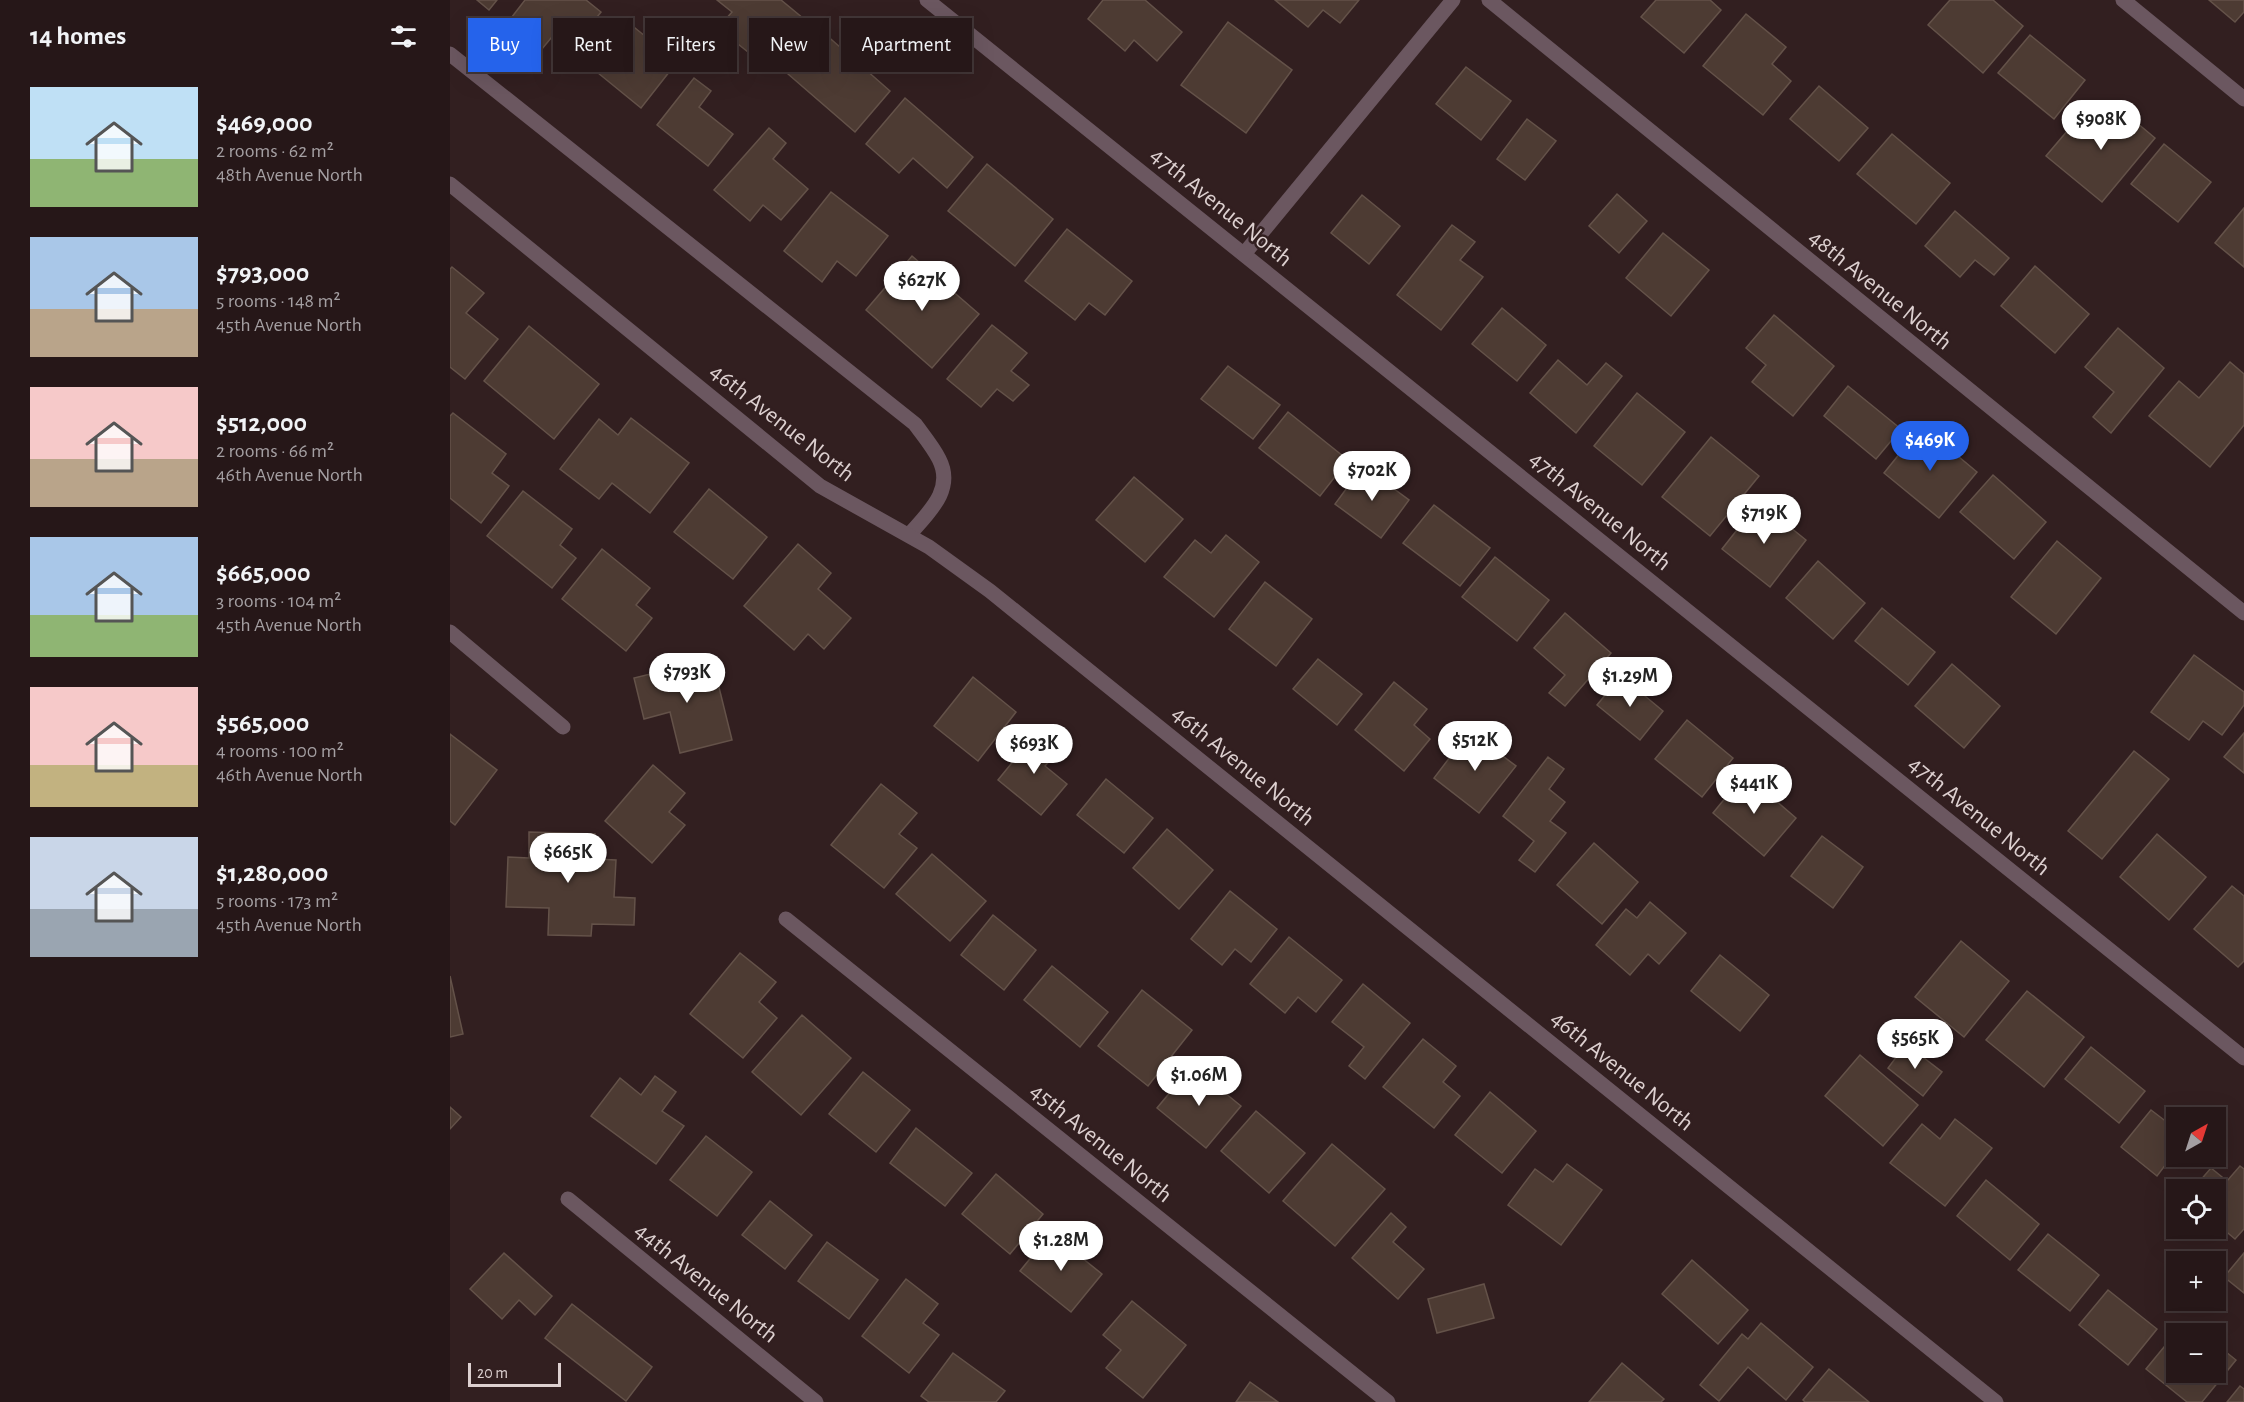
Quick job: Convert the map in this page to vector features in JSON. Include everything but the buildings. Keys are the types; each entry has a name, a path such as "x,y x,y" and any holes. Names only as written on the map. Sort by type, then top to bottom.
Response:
{"street":[{"name":"47th Avenue North","path":"927,0 2244,1058"},
{"path":"1244,254 1453,0"},
{"name":"48th Avenue North","path":"1488,0 2244,613"},
{"path":"2122,0 2244,99"},
{"path":"450,54 915,424 940,460 945,484 937,503 909,535"},
{"name":"46th Avenue North","path":"450,184 820,486 929,546 990,591 1996,1402"},
{"path":"450,632 562,727"},
{"name":"45th Avenue North","path":"786,919 1388,1402"},
{"name":"44th Avenue North","path":"568,1199 816,1402"}]}
